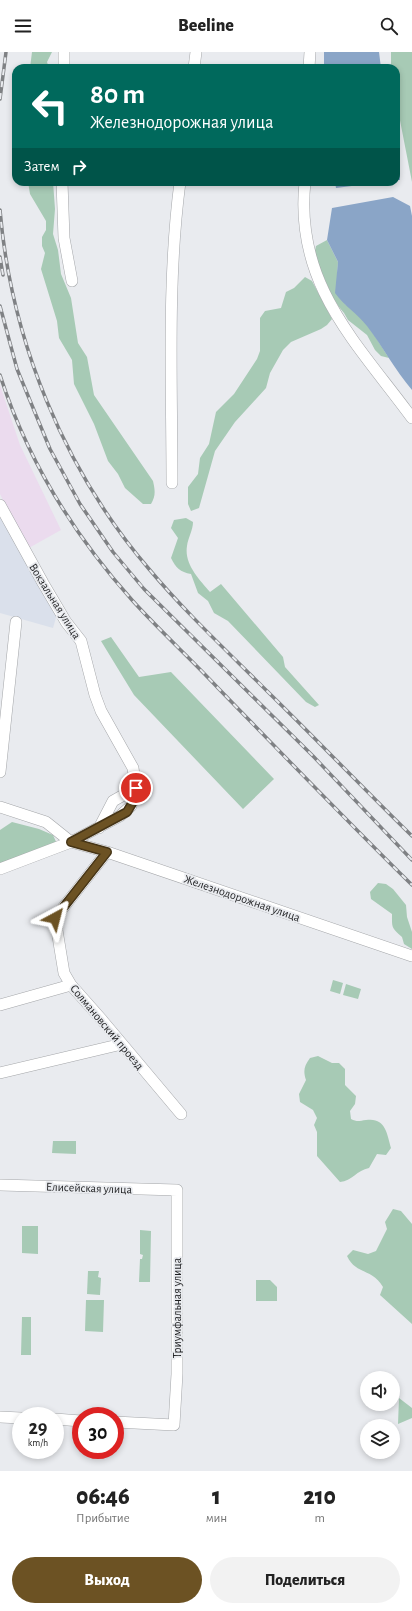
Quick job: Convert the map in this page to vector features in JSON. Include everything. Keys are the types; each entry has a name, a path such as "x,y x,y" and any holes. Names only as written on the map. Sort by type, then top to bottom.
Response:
{"street":[{"path":"64,52 64,64"},
{"path":"194,64 196,52"},
{"path":"309,64 310,52"},
{"path":"62,186 64,238 72,281"},
{"path":"172,483 172,301 180,186"},
{"path":"305,186 303,204 305,238 318,281 341,323 412,418"},
{"name":"Вокзальная улица","path":"0,505 66,622 81,641 95,695 101,711 133,768 136,788"},
{"path":"0,772 16,622"},
{"path":"99,828 113,801 136,788"},
{"path":"0,870 71,842 127,812 134,800 136,788"},
{"path":"0,807 46,822 71,842"},
{"name":"Железнодорожная улица","path":"71,842 107,852 412,956"},
{"name":"Солмановский проезд","path":"107,852 55,918 64,973 71,986 102,1020 181,1114"},
{"path":"0,1005 71,986"},
{"path":"0,1073 122,1044"},
{"name":"Елисейская улица","path":"0,1185 177,1190"},
{"name":"Триумфальная улица","path":"124,1422 174,1425 177,1374 177,1190"},
{"path":"0,1417 12,1418"}],"shaded area":[{"path":"0,385 20,445 61,530 27,549 0,494"},
{"path":"0,510 57,614 53,628 0,613"}],"green space":[{"path":"32,52 52,52 47,62 48,64 30,64"},
{"path":"391,52 412,52 412,182 400,120 400,64 391,64"},
{"path":"29,186 53,186 55,209 53,234 58,250 61,274 71,298 78,343 87,357 94,395 153,481 155,493 151,504 143,504 125,488 118,474 108,461 94,424 74,384 72,360 59,338 57,321 41,269 45,253 42,246 42,237 46,230 46,221 30,194"},
{"path":"327,240 338,262 337,277 345,304 365,322 389,358 381,356 375,350 367,335 348,320 332,296 314,255 316,246"},
{"path":"305,277 312,281 332,319 321,329 291,342 283,350 270,373 266,388 235,422 215,451 199,508 191,511 188,504 188,487 198,474 200,458 209,444 216,412 234,394 257,359 260,351 260,318 265,311 281,308 286,292 294,288"},
{"path":"186,518 193,522 187,553 193,571 210,592 221,584 283,657 285,667 319,705 315,707 306,702 228,621 214,613 208,601 198,593 191,574 181,571 175,564 171,558 178,538 171,528 174,520"},
{"path":"111,637 139,677 171,672 274,779 243,809 134,695 101,641"},
{"path":"12,822 39,829 53,835 57,844 0,864 0,830"},
{"path":"378,883 386,884 393,889 406,905 407,917 412,932 412,949 404,944 402,937 394,929 392,925 392,914 371,899 370,892"},
{"path":"333,980 343,983 340,994 330,991"},
{"path":"346,984 361,989 358,999 343,995"},
{"path":"318,1056 332,1063 339,1063 345,1069 345,1085 356,1096 355,1104 350,1111 351,1119 355,1121 377,1121 384,1127 391,1148 386,1155 377,1154 369,1168 361,1171 348,1180 340,1182 317,1156 317,1132 314,1125 317,1118 313,1110 300,1102 299,1094 306,1080 304,1071 305,1066 310,1058"},
{"path":"53,1141 76,1141 76,1154 52,1153"},
{"path":"393,1209 401,1211 412,1224 412,1324 380,1295 383,1287 379,1281 355,1266 347,1256 353,1250 368,1254 376,1251 387,1229 385,1222"},
{"path":"22,1226 38,1226 38,1254 22,1253"},
{"path":"140,1230 151,1231 150,1282 139,1282 140,1259 142,1259 143,1255 140,1254"},
{"path":"88,1271 99,1271 98,1277 101,1278 100,1295 87,1294"},
{"path":"256,1280 270,1280 277,1287 277,1301 256,1301"},
{"path":"86,1300 104,1300 103,1332 85,1331"},
{"path":"22,1317 31,1317 31,1355 21,1355"},
{"path":"400,1399 412,1408 412,1418 400,1423 400,1419 398,1419"}],"water":[{"path":"324,52 379,52 380,64 324,64"},
{"path":"336,186 352,186 336,188"},
{"path":"393,197 410,206 412,216 412,390 367,326 342,302 335,293 338,262 327,240 332,208"}],"railway":[{"path":"0,99 6,52"},
{"path":"0,210 6,259 16,307 30,355 47,401 67,446 91,489 119,530 149,569 177,601 412,836"},
{"path":"0,257 3,275"},
{"path":"0,306 17,369 50,449 80,504 113,552 144,589 313,756 412,860"},
{"path":"0,375 11,406 38,466 71,522 110,575 153,622 338,812 412,885"}],"route":[{"path":"55,918 107,852 71,842 127,812 134,800 136,788"}]}
